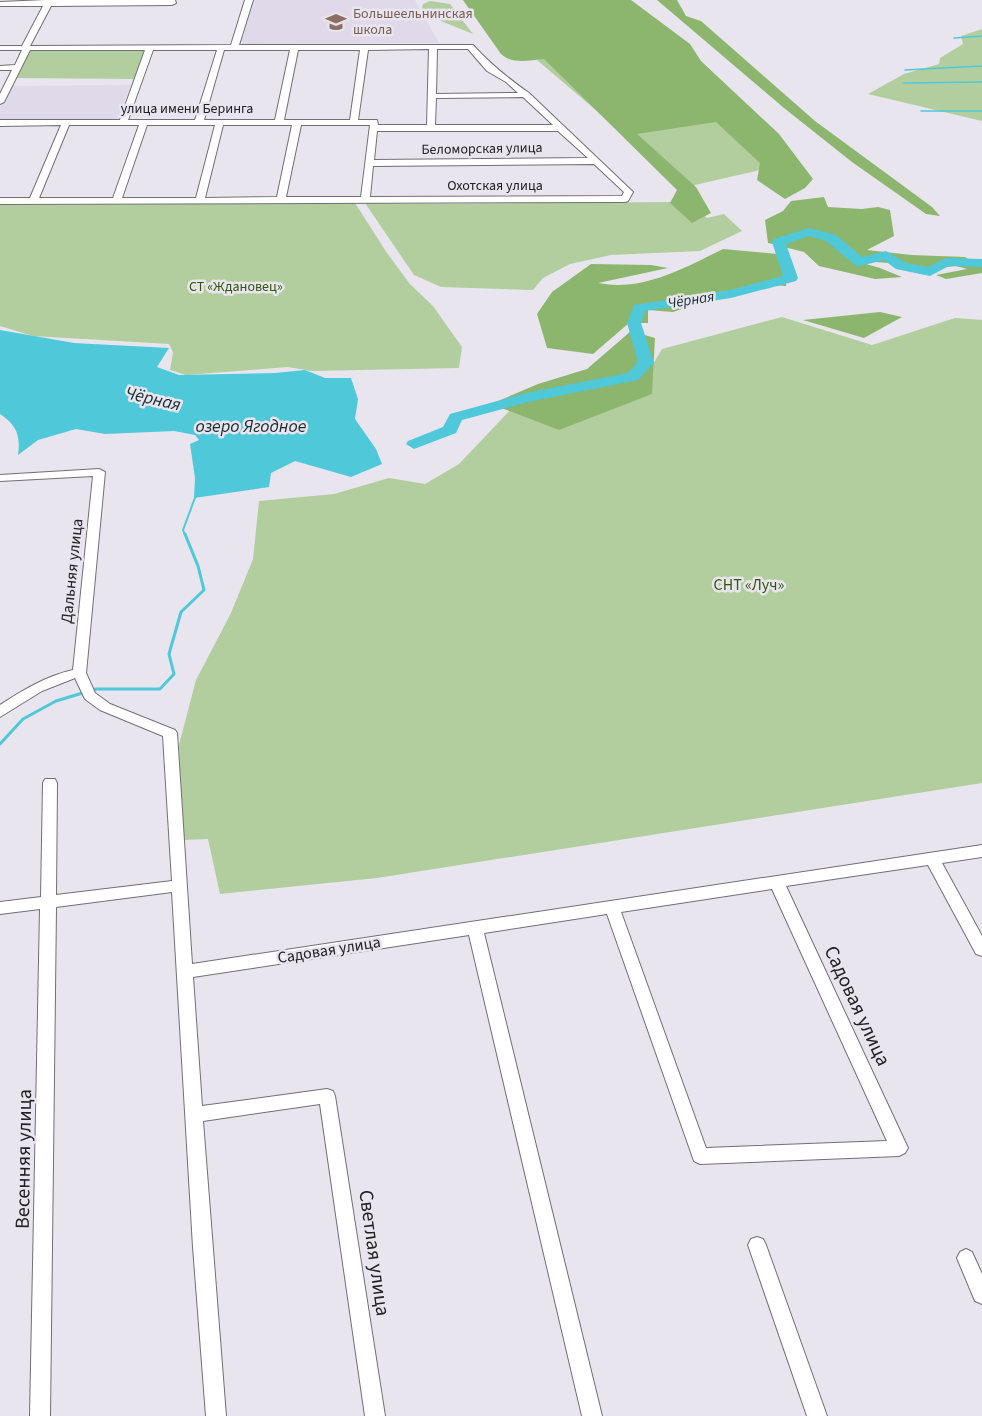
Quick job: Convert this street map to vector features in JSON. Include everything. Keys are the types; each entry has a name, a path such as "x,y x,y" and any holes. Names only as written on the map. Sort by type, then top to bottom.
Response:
{"street":[{"path":"0,4 172,3 171,0"},
{"path":"234,48 247,1"},
{"path":"1,99 49,2"},
{"path":"354,122 364,47"},
{"path":"431,128 433,47"},
{"path":"0,48 470,47 490,69 509,80 596,161"},
{"path":"123,123 150,48"},
{"path":"199,122 221,48"},
{"path":"279,122 294,48"},
{"path":"0,68 18,68"},
{"path":"432,96 526,95"},
{"path":"200,201 220,122"},
{"path":"281,201 297,122"},
{"name":"улица имени Беринга","path":"0,123 354,122 431,128 560,128"},
{"path":"33,201 66,123"},
{"path":"116,202 144,123"},
{"path":"365,200 374,125"},
{"name":"Охотская улица","path":"0,201 625,199 629,192 596,161"},
{"name":"Беломорская улица","path":"369,164 596,161"},
{"name":"Дальняя улица","path":"0,478 99,472 79,673 88,693 105,707 170,733 178,886"},
{"path":"0,712 38,686 57,677 79,673"},
{"name":"Весенняя улица","path":"40,1416 50,903 50,783"},
{"name":"Садовая улица","path":"184,972 982,851"},
{"path":"932,858 982,950"},
{"name":"Садовая улица","path":"612,907 700,1156 899,1148 776,882"},
{"path":"0,908 178,886 216,1416"},
{"path":"475,928 592,1416"},
{"name":"Светлая улица","path":"193,1115 327,1096 375,1416"},
{"path":"757,1245 817,1416"},
{"path":"966,1258 982,1295"}],"shaded area":[{"name":"Большеельнинская школа","path":"253,0 415,0 439,43 238,44"},
{"path":"131,85 117,120 0,120 0,108 11,86"}],"green space":[{"path":"463,0 624,0 777,161 756,171 686,187 537,60 506,57"},
{"path":"463,0 631,0 690,44 701,61 779,134 813,179 805,188 785,199 757,180 760,163 716,122 637,134 696,187 711,213 692,223 670,203 677,190 544,59 511,60 501,54"},
{"path":"657,0 677,0 686,16 701,21 815,121 932,207 940,216 926,214 852,162 784,108"},
{"path":"430,1 450,4 473,34 421,13 423,4"},
{"path":"982,29 982,121 868,94 904,74 939,64 940,58 963,44 961,36"},
{"path":"30,50 147,51 135,79 14,78"},
{"path":"824,197 828,207 862,209 878,207 890,210 894,236 867,250 965,257 982,267 982,273 946,279 936,275 967,269 956,266 914,271 888,263 852,260 902,277 875,279 819,266 804,252 768,243 765,220 783,211 791,201"},
{"path":"671,202 690,205 707,218 724,214 742,231 700,251 611,255 570,264 543,278 533,290 441,287 414,275 365,203 429,204"},
{"name":"СТ «Ждановец»","path":"355,203 410,284 433,306 462,347 459,368 311,371 288,367 186,375 170,370 173,352 169,344 33,336 0,326 0,205"},
{"path":"723,249 788,255 786,286 755,284 673,312 648,310 648,323 629,323 593,354 547,348 537,314 552,292 591,264 651,265 668,268 598,283 631,284 663,276"},
{"path":"880,312 902,317 864,338 803,320"},
{"name":"СНТ «Луч»","path":"782,317 872,345 955,318 982,320 982,783 377,878 220,894 208,839 183,840 179,745 196,680 231,613 253,559 259,501 334,494 389,478 425,484 459,464 515,405 646,376 662,349"},
{"path":"631,331 655,338 652,394 559,430 491,404 538,384 587,369"}],"water":[{"name":"озеро Ягодное","path":"0,330 74,343 169,348 157,367 179,375 275,373 305,370 325,378 351,378 358,399 355,419 376,449 382,464 351,477 295,461 271,473 269,487 194,498 195,478 190,444 199,440 195,435 174,431 105,434 76,429 38,440 18,455 19,442 14,426 0,414"}],"waterway":[{"path":"954,38 982,36"},
{"path":"905,70 982,66"},
{"path":"904,83 982,82"},
{"path":"921,111 982,111"},
{"name":"Чёрная","path":"414,444 450,430 456,417 526,398 633,377 646,363 634,323 639,308 731,294 791,278 779,242 809,232 831,238 860,262 886,255 901,266 930,272 946,262 982,263"},
{"path":"185,535 183,530 196,495"},
{"path":"0,744 23,719 56,701 96,689 160,689 174,674 169,654 181,612 204,590 198,566 185,534"}],"place":[{"name":"Большеельнинская школа","path":"336,22"}]}
